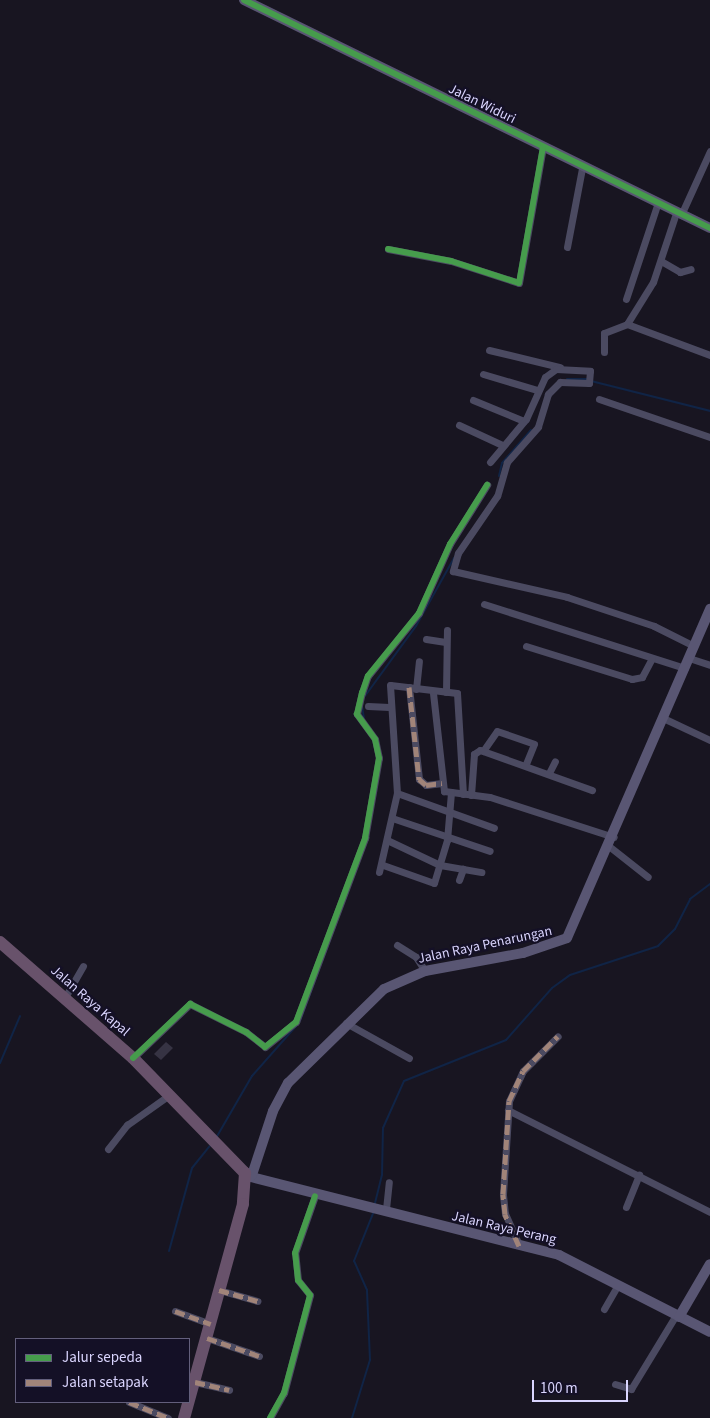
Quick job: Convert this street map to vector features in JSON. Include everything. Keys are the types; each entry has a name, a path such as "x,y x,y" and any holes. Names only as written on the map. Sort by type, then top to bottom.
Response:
{"highway":[{"name":"Jalan Raya Kapal","path":"0,942 133,1058 228,1153 248,1178"},
{"path":"190,1398 248,1178"},
{"path":"184,1418 189,1403"}],"main road":[{"name":"Jalan Widuri","path":"252,3 657,205 710,228"},
{"name":"Jalan Raya Penarungan","path":"248,1178 278,1098 346,1022 393,983 425,971 562,942 581,912 710,610"},
{"name":"Jalan Raya Perang","path":"248,1178 315,1196 384,1209 454,1232 559,1255 710,1332"},
{"path":"678,1316 710,1264"}],"street":[{"path":"388,249 451,261 519,283 543,147"},
{"path":"604,352 604,333 627,324 661,261 678,214 710,151"},
{"path":"567,247 582,168"},
{"path":"626,299 657,205"},
{"path":"661,261 680,272 691,268"},
{"path":"627,324 710,355"},
{"path":"489,350 565,368 590,371 588,383 554,386 538,427 507,462 499,494 454,562 456,574 567,596 654,626 694,646"},
{"path":"490,462 502,445 524,421 537,390 550,372 565,368"},
{"path":"483,374 537,390"},
{"path":"599,399 710,437"},
{"path":"473,400 524,421"},
{"path":"459,426 502,445"},
{"path":"133,1058 194,1004 265,1047 296,1022 365,838 379,750 357,714 368,676 419,613 461,527 487,485"},
{"path":"461,527 472,534"},
{"path":"484,604 685,668"},
{"path":"446,692 444,642 447,630"},
{"path":"426,639 444,642"},
{"path":"526,646 632,679 642,677 652,658"},
{"path":"689,658 710,665"},
{"path":"419,661 412,688 419,780 426,785 442,783"},
{"path":"451,792 452,815 447,840 432,884 381,868 397,793 398,747 389,708 390,685 433,693 446,692 458,696 467,794"},
{"path":"433,693 443,790 467,794 592,829 612,842 648,877"},
{"path":"368,706 389,708"},
{"path":"663,718 710,740"},
{"path":"467,794 474,754 483,750 497,731 534,744 526,764"},
{"path":"483,750 526,764 592,790"},
{"path":"549,773 556,760"},
{"path":"397,793 452,815 494,828"},
{"path":"392,818 447,840 490,851"},
{"path":"387,840 440,865 481,872"},
{"path":"459,880 462,869"},
{"path":"397,945 416,957 425,971"},
{"path":"64,999 83,966"},
{"path":"346,1022 408,1058"},
{"path":"519,1246 505,1214 503,1194 508,1110 511,1092 523,1071 558,1036"},
{"path":"108,1149 127,1125 169,1095"},
{"path":"508,1110 639,1174 710,1212"},
{"path":"626,1207 639,1174"},
{"path":"384,1209 389,1182"},
{"path":"270,1418 284,1393 310,1295 298,1280 295,1254 315,1196"},
{"path":"604,1309 618,1285"},
{"path":"219,1290 257,1301"},
{"path":"176,1311 211,1324"},
{"path":"615,1384 631,1389 678,1316"},
{"path":"207,1338 259,1356"},
{"path":"195,1382 229,1390"},
{"path":"131,1403 168,1418"}],"building":[{"path":"166,1042 173,1048 161,1060 154,1054"}],"waterway":[{"path":"567,379 587,379"},
{"path":"591,381 710,411"},
{"path":"499,476 502,463 531,430"},
{"path":"365,696 416,626 454,558"},
{"path":"362,706 364,718"},
{"path":"300,1021 366,843"},
{"path":"375,1203 382,1175 383,1128 404,1081 506,1040 552,988 570,975 658,946 675,929 690,899 710,884"},
{"path":"0,1063 20,1016"},
{"path":"216,1138 252,1076 297,1025"},
{"path":"169,1251 192,1168 210,1146"},
{"path":"352,1418 370,1360 367,1290 354,1261 374,1211"}],"marked path":[{"path":"409,687 419,779 426,785 442,783"},
{"path":"519,1246 505,1214 503,1194 509,1101 523,1071 558,1036"},
{"path":"219,1290 257,1301"},
{"path":"175,1311 211,1324"},
{"path":"207,1338 259,1356"},
{"path":"195,1382 229,1390"},
{"path":"131,1403 168,1418"}],"cycle path":[{"path":"244,0 710,228"},
{"path":"388,249 451,261 519,283 543,147"},
{"path":"133,1058 190,1004 246,1032 265,1047 296,1022 365,838 379,758 375,739 357,714 368,676 419,613 450,544 487,485"},
{"path":"270,1418 284,1393 310,1295 298,1280 295,1253 315,1196"}]}
